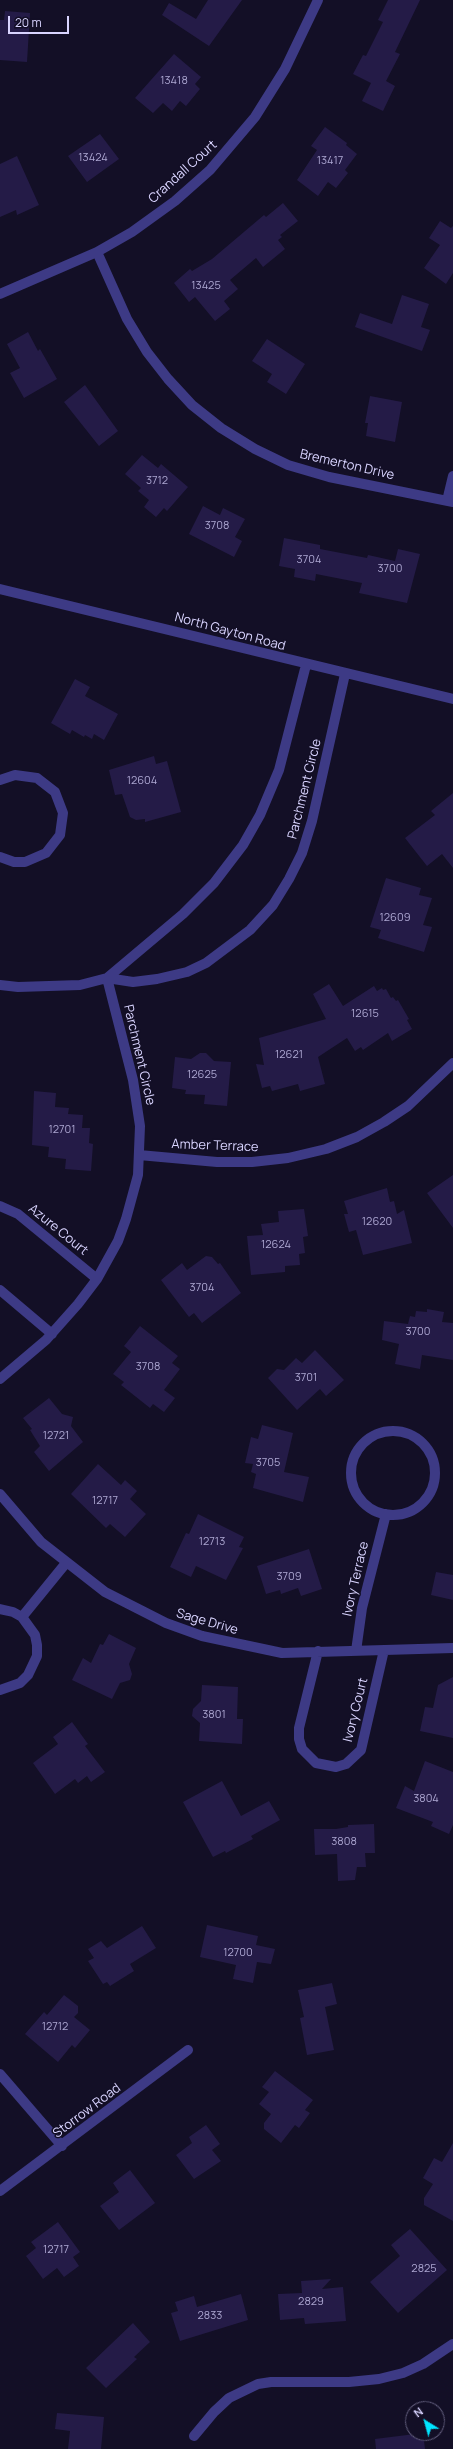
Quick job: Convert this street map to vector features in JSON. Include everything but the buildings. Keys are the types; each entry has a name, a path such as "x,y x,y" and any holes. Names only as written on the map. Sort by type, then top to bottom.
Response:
{"street":[{"name":"Crandall Court","path":"0,294 97,252 132,232 175,201 228,151 255,117 285,69 318,0"},
{"name":"Bremerton Drive","path":"97,252 127,319 147,352 168,379 192,405 221,428 255,449 288,465 329,477 450,501"},
{"path":"450,501 453,476"},
{"name":"North Gayton Road","path":"0,589 108,614 306,665 453,699"},
{"name":"Parchment Circle","path":"107,978 183,914 214,883 243,845 260,815 279,770 306,665"},
{"name":"Parchment Circle","path":"0,985 18,987 73,986 107,978 133,982 157,979 187,972 223,953 250,930 273,905 290,879 302,853 310,827 345,674"},
{"path":"0,780 15,775 37,778 55,792 63,813 60,835 46,853 25,862 14,862 0,857"},
{"name":"Parchment Circle","path":"0,1379 52,1334 97,1279 118,1241 126,1219 138,1175 140,1126 133,1080 107,978"},
{"name":"Amber Terrace","path":"139,1155 217,1162 252,1162 288,1158 326,1149 357,1137 384,1122 408,1106 453,1063"},
{"name":"Azure Court","path":"0,1206 18,1214 97,1279"},
{"path":"0,1290 52,1334"},
{"path":"400,1432 419,1440 427,1448 434,1469 434,1480 428,1495 417,1507 408,1512 386,1514 366,1506 359,1498 354,1488 351,1466 358,1451 368,1439 383,1433 400,1432"},
{"name":"Sage Drive","path":"0,1494 41,1542 66,1564 105,1592 166,1623 202,1636 282,1652 453,1648"},
{"name":"Ivory Terrace","path":"356,1651 364,1600 386,1514"},
{"path":"22,1617 66,1564"},
{"path":"0,1609 13,1612 22,1617 35,1635 37,1645 35,1661 28,1675 20,1683 0,1690"},
{"name":"Ivory Court","path":"318,1652 299,1728 299,1739 302,1749 316,1763 336,1767 354,1758 361,1750 384,1650"},
{"name":"Storrow Road","path":"0,2191 188,2050"},
{"path":"0,2074 62,2146"},
{"path":"194,2436 214,2412 229,2398 258,2384 271,2382 349,2382 379,2379 403,2373 423,2364 453,2344"}]}
